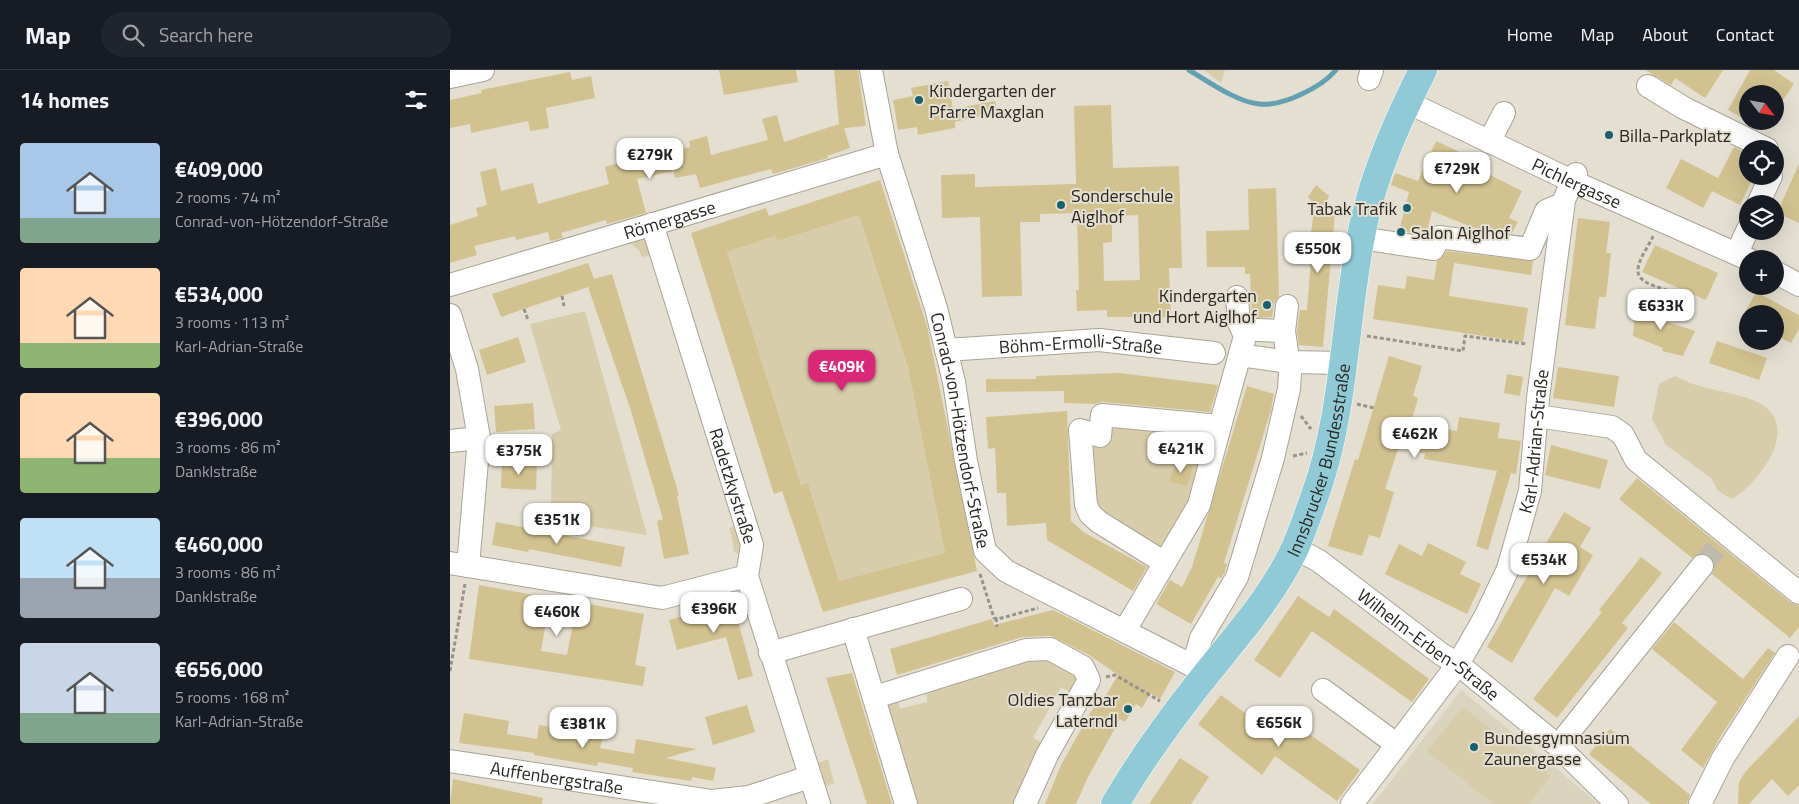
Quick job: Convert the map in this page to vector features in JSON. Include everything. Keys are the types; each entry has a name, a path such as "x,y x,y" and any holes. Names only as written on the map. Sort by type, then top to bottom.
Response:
{"main road":[{"name":"Innsbrucker Bundesstraße","path":"1115,804 1199,671 1258,610 1295,548 1315,496 1329,445 1344,363 1361,238 1375,182 1407,102 1423,70"}],"street":[{"path":"450,77 483,70"},
{"name":"Conrad-von-Hötzendorf-Straße","path":"871,70 876,106 887,154 936,308 946,350 985,551 1006,571 1124,630 1199,671"},
{"path":"1648,86 1684,108 1749,140"},
{"name":"Pichlergasse","path":"1407,102 1489,142 1536,160 1660,220 1739,255"},
{"path":"1489,142 1504,114"},
{"name":"Römergasse","path":"450,285 887,154"},
{"name":"Karl-Adrian-Straße","path":"1352,804 1458,664 1486,617 1508,569 1530,491 1537,416 1564,200 1575,178"},
{"path":"1361,238 1433,249 1439,237 1530,249 1546,211 1555,207 1563,208"},
{"name":"Radetzkystraße","path":"652,224 752,545 747,576 819,804"},
{"path":"1784,277 1799,285"},
{"path":"1124,630 1199,504 1246,336 1239,323 1238,298"},
{"name":"Innsbrucker Bundesstraße","path":"1199,671 1201,638 1237,577 1273,458 1289,389 1289,362 1284,331 1287,306"},
{"path":"450,315 467,369 479,438 459,565 662,598 747,576"},
{"path":"1257,330 1284,331"},
{"name":"Böhm-Ermolli-Straße","path":"946,350 1098,340 1214,353"},
{"path":"1240,355 1289,362 1344,363"},
{"path":"1165,563 1099,522 1090,514 1086,505 1080,430 1100,436 1102,414 1220,426"},
{"path":"1537,416 1612,427 1623,435 1636,460 1726,538 1799,593"},
{"path":"450,441 479,438"},
{"name":"Wilhelm-Erben-Straße","path":"1295,548 1319,561 1441,654 1458,664 1558,746 1618,804"},
{"path":"1558,746 1702,566"},
{"path":"770,653 961,599"},
{"path":"853,629 906,804"},
{"path":"875,697 1026,650 1050,649 1083,667 1089,680 1046,755 1025,804"},
{"path":"1700,804 1723,758 1788,656"},
{"path":"1323,690 1396,744"},
{"name":"Auffenbergstraße","path":"450,761 712,801 749,797 809,777"}],"path":[{"path":"1660,220 1638,269 1640,277 1646,283 1673,291 1677,297 1672,310"},
{"path":"562,296 564,306"},
{"path":"524,309 528,320"},
{"path":"1364,336 1463,351 1465,336 1536,346"},
{"path":"1357,404 1374,408"},
{"path":"450,671 459,565"},
{"path":"985,593 996,618 997,627"},
{"path":"996,618 1054,604 1058,597"},
{"path":"1115,675 1160,702"}],"shaded area":[{"path":"1204,70 1225,70 1221,83"},
{"path":"859,215 908,368 945,553 839,581 808,483 801,485 727,252 775,236 777,241"},
{"path":"646,241 653,255 642,257 639,250 630,243"},
{"path":"585,311 647,535 551,520 552,434 561,430 530,324"},
{"path":"1675,376 1696,385 1755,401 1767,408 1775,418 1778,431 1771,456 1751,484 1732,499 1718,491 1711,478 1666,445 1652,419 1659,384"},
{"path":"1093,426 1194,430 1204,437 1209,447 1190,506 1162,546 1153,547 1108,522 1094,503"},
{"path":"739,525 741,539 738,554 734,552 729,528"},
{"path":"1043,654 1082,677 1075,695 1061,687 1033,738 1045,745 1020,804 912,804 885,705 896,695 900,709 927,702 926,685"},
{"name":"Bundesgymnasium Zaunergasse","path":"1461,690 1599,804 1373,804"},
{"path":"1463,707 1551,776 1529,804 1493,804 1427,751"},
{"path":"828,759 834,783 824,787 817,776 818,763"}],"building":[{"path":"719,70 796,70 798,82 724,95"},
{"path":"834,70 858,70 866,126 844,128 850,148 827,156 828,158 773,174 771,169 700,188 696,174 675,178 674,171 637,179 646,213 607,224 606,220 561,233 563,238 550,241 548,232 516,240 515,236 474,246 477,255 450,263 450,225 478,216 476,208 487,205 480,172 496,168 501,191 533,183 538,204 609,184 605,167 632,159 633,164 665,157 664,152 690,147 689,141 707,136 711,155 768,140 762,119 777,115 784,142 839,124"},
{"path":"1645,70 1723,70 1705,98 1675,78 1671,85"},
{"path":"1750,70 1774,70 1794,84 1784,98 1784,85 1742,85"},
{"path":"570,72 572,80 591,76 595,98 546,108 549,128 530,131 528,121 471,133 470,124 450,128 450,100 482,93 481,90"},
{"path":"948,81 953,109 995,101 997,112 955,122 955,128 918,135 917,127 898,130 893,100 913,96 911,88"},
{"path":"1739,90 1739,116 1728,110"},
{"name":"Sonderschule Aiglhof","path":"1111,105 1113,168 1179,166 1182,268 1169,268 1171,317 1107,317 1107,310 1077,311 1076,290 1079,290 1077,213 1040,214 1040,222 1020,222 1022,296 982,297 980,217 942,218 941,175 975,174 975,187 1076,184 1074,106","holes":["1138,215 1140,280 1104,281 1103,243 1112,242 1112,216"]},
{"path":"1436,141 1485,164 1482,171 1522,191 1509,218 1518,222 1512,233 1474,228 1432,211 1426,235 1399,231 1409,192 1391,185 1395,173 1418,181"},
{"path":"1734,147 1739,150 1739,185 1750,185 1745,195 1739,195 1739,204 1712,191 1703,208 1666,188 1681,159 1718,178"},
{"path":"1799,164 1799,223 1784,216 1784,197"},
{"path":"880,180 927,326 977,571 823,612 782,491 774,494 691,233 766,208 769,216","holes":["859,215 908,368 945,553 839,581 808,483 801,485 727,252 775,236 777,241"]},
{"path":"1316,185 1329,196 1323,212 1308,197"},
{"path":"1276,188 1279,296 1274,304 1272,317 1252,318 1250,274 1245,274 1245,267 1207,267 1206,231 1249,230 1248,189"},
{"path":"1314,211 1335,213 1323,347 1299,345 1297,331 1300,310 1307,310 1312,247 1309,247"},
{"path":"1578,218 1610,222 1606,253 1611,253 1606,297 1599,297 1595,329 1565,325"},
{"path":"1655,245 1718,273 1706,300 1642,272"},
{"path":"1447,251 1533,261 1531,275 1454,263 1449,296 1528,308 1523,342 1373,319 1378,285 1405,289 1407,276 1434,280 1437,261"},
{"path":"588,263 594,279 612,274 679,495 677,496 689,554 664,559 657,521 663,519 630,408 588,287 501,317 492,294"},
{"path":"1754,295 1762,295 1780,305 1749,305"},
{"path":"1636,304 1668,316 1665,321 1695,331 1683,356 1662,351 1663,348 1633,336"},
{"path":"1784,307 1799,315 1799,329 1791,343 1784,340"},
{"path":"518,337 526,362 487,375 479,350"},
{"path":"1717,341 1767,358 1759,380 1709,363"},
{"path":"1389,356 1422,366 1413,396 1418,398 1411,423 1457,431 1459,417 1500,423 1498,438 1521,441 1516,474 1511,473 1488,550 1476,546 1497,471 1424,459 1425,454 1399,446 1385,489 1394,492 1380,538 1369,535 1362,556 1328,546 1355,459 1358,460"},
{"path":"1558,367 1619,376 1614,407 1553,398"},
{"path":"1119,373 1218,385 1210,412 1103,402 1095,404 1064,403 1064,391 986,392 986,379 1036,379 1036,376"},
{"path":"1507,374 1523,377 1520,396 1504,393"},
{"path":"1247,386 1274,394 1271,410 1224,563 1227,564 1225,572 1221,578 1218,577 1191,624 1156,604 1170,580 1182,587 1192,567"},
{"path":"533,403 535,429 496,432 494,406"},
{"path":"1067,411 1071,521 1085,533 1147,567 1133,591 1047,540 1046,523 1007,526 1006,493 997,493 995,448 988,449 986,417"},
{"path":"1551,445 1608,460 1600,489 1545,475"},
{"path":"502,462 537,463 536,490 501,488"},
{"path":"1176,462 1193,467 1187,486 1169,481"},
{"path":"1637,478 1791,603 1799,606 1799,627 1790,638 1712,574 1715,567 1711,556 1703,553 1692,558 1619,499"},
{"path":"1564,512 1591,528 1580,547 1593,555 1569,596 1555,588 1512,663 1487,647"},
{"path":"496,522 625,547 621,567 529,549 528,552 492,545"},
{"path":"1428,543 1466,562 1460,574 1481,584 1467,614 1385,574 1399,544 1422,556"},
{"path":"1641,557 1662,573 1622,623 1628,628 1557,718 1533,699 1602,612 1599,610"},
{"path":"479,585 550,598 541,651 567,655 577,602 644,614 635,665 646,667 643,686 469,659"},
{"path":"1298,596 1329,617 1334,609 1429,679 1412,702 1312,631 1280,678 1254,660"},
{"path":"733,603 753,676 738,680 726,637 677,650 669,620"},
{"path":"1053,610 1175,672 1160,699 1151,693 1142,708 1136,704 1125,722 1120,719 1088,777 1076,804 1045,804 1061,765 1096,703 1100,706 1118,675 1089,655 1051,636 1022,637 897,675 890,649 992,619 994,625"},
{"path":"1674,622 1743,679 1768,648 1775,653 1722,734 1703,768 1681,750 1717,702 1652,649"},
{"path":"852,673 892,804 867,804 826,678"},
{"path":"1221,695 1282,741 1295,724 1360,770 1337,801 1275,756 1262,775 1198,724"},
{"path":"747,705 755,732 713,745 705,717"},
{"path":"464,713 509,721 507,734 537,739 539,725 603,736 600,748 634,754 636,739 697,749 666,758 716,768 713,781 692,777 691,781 632,772 633,768 598,762 597,766 534,755 534,753 459,743"},
{"path":"1799,716 1799,785 1788,796 1772,779 1749,804 1738,804 1739,782 1746,771"},
{"path":"1610,729 1690,795 1687,804 1651,804 1589,754"},
{"path":"1180,758 1209,777 1191,804 1149,804"},
{"path":"453,779 543,798 542,804 450,804"}],"waterway":[{"path":"1189,70 1223,91 1242,100 1259,104 1290,99 1312,89 1336,70"}],"tunnel":[{"path":"1702,566 1723,539"}],"place":[{"name":"Kindergarten der Pfarre Maxglan","path":"919,100"},
{"name":"Billa-Parkplatz","path":"1609,135"},
{"name":"Sonderschule Aiglhof","path":"1061,205"},
{"name":"Tabak Trafik","path":"1407,208"},
{"name":"Salon Aiglhof","path":"1401,232"},
{"name":"Kindergarten und Hort Aiglhof","path":"1267,305"},
{"name":"Oldies Tanzbar Laterndl","path":"1128,709"},
{"name":"Bundesgymnasium Zaunergasse","path":"1474,747"}]}
